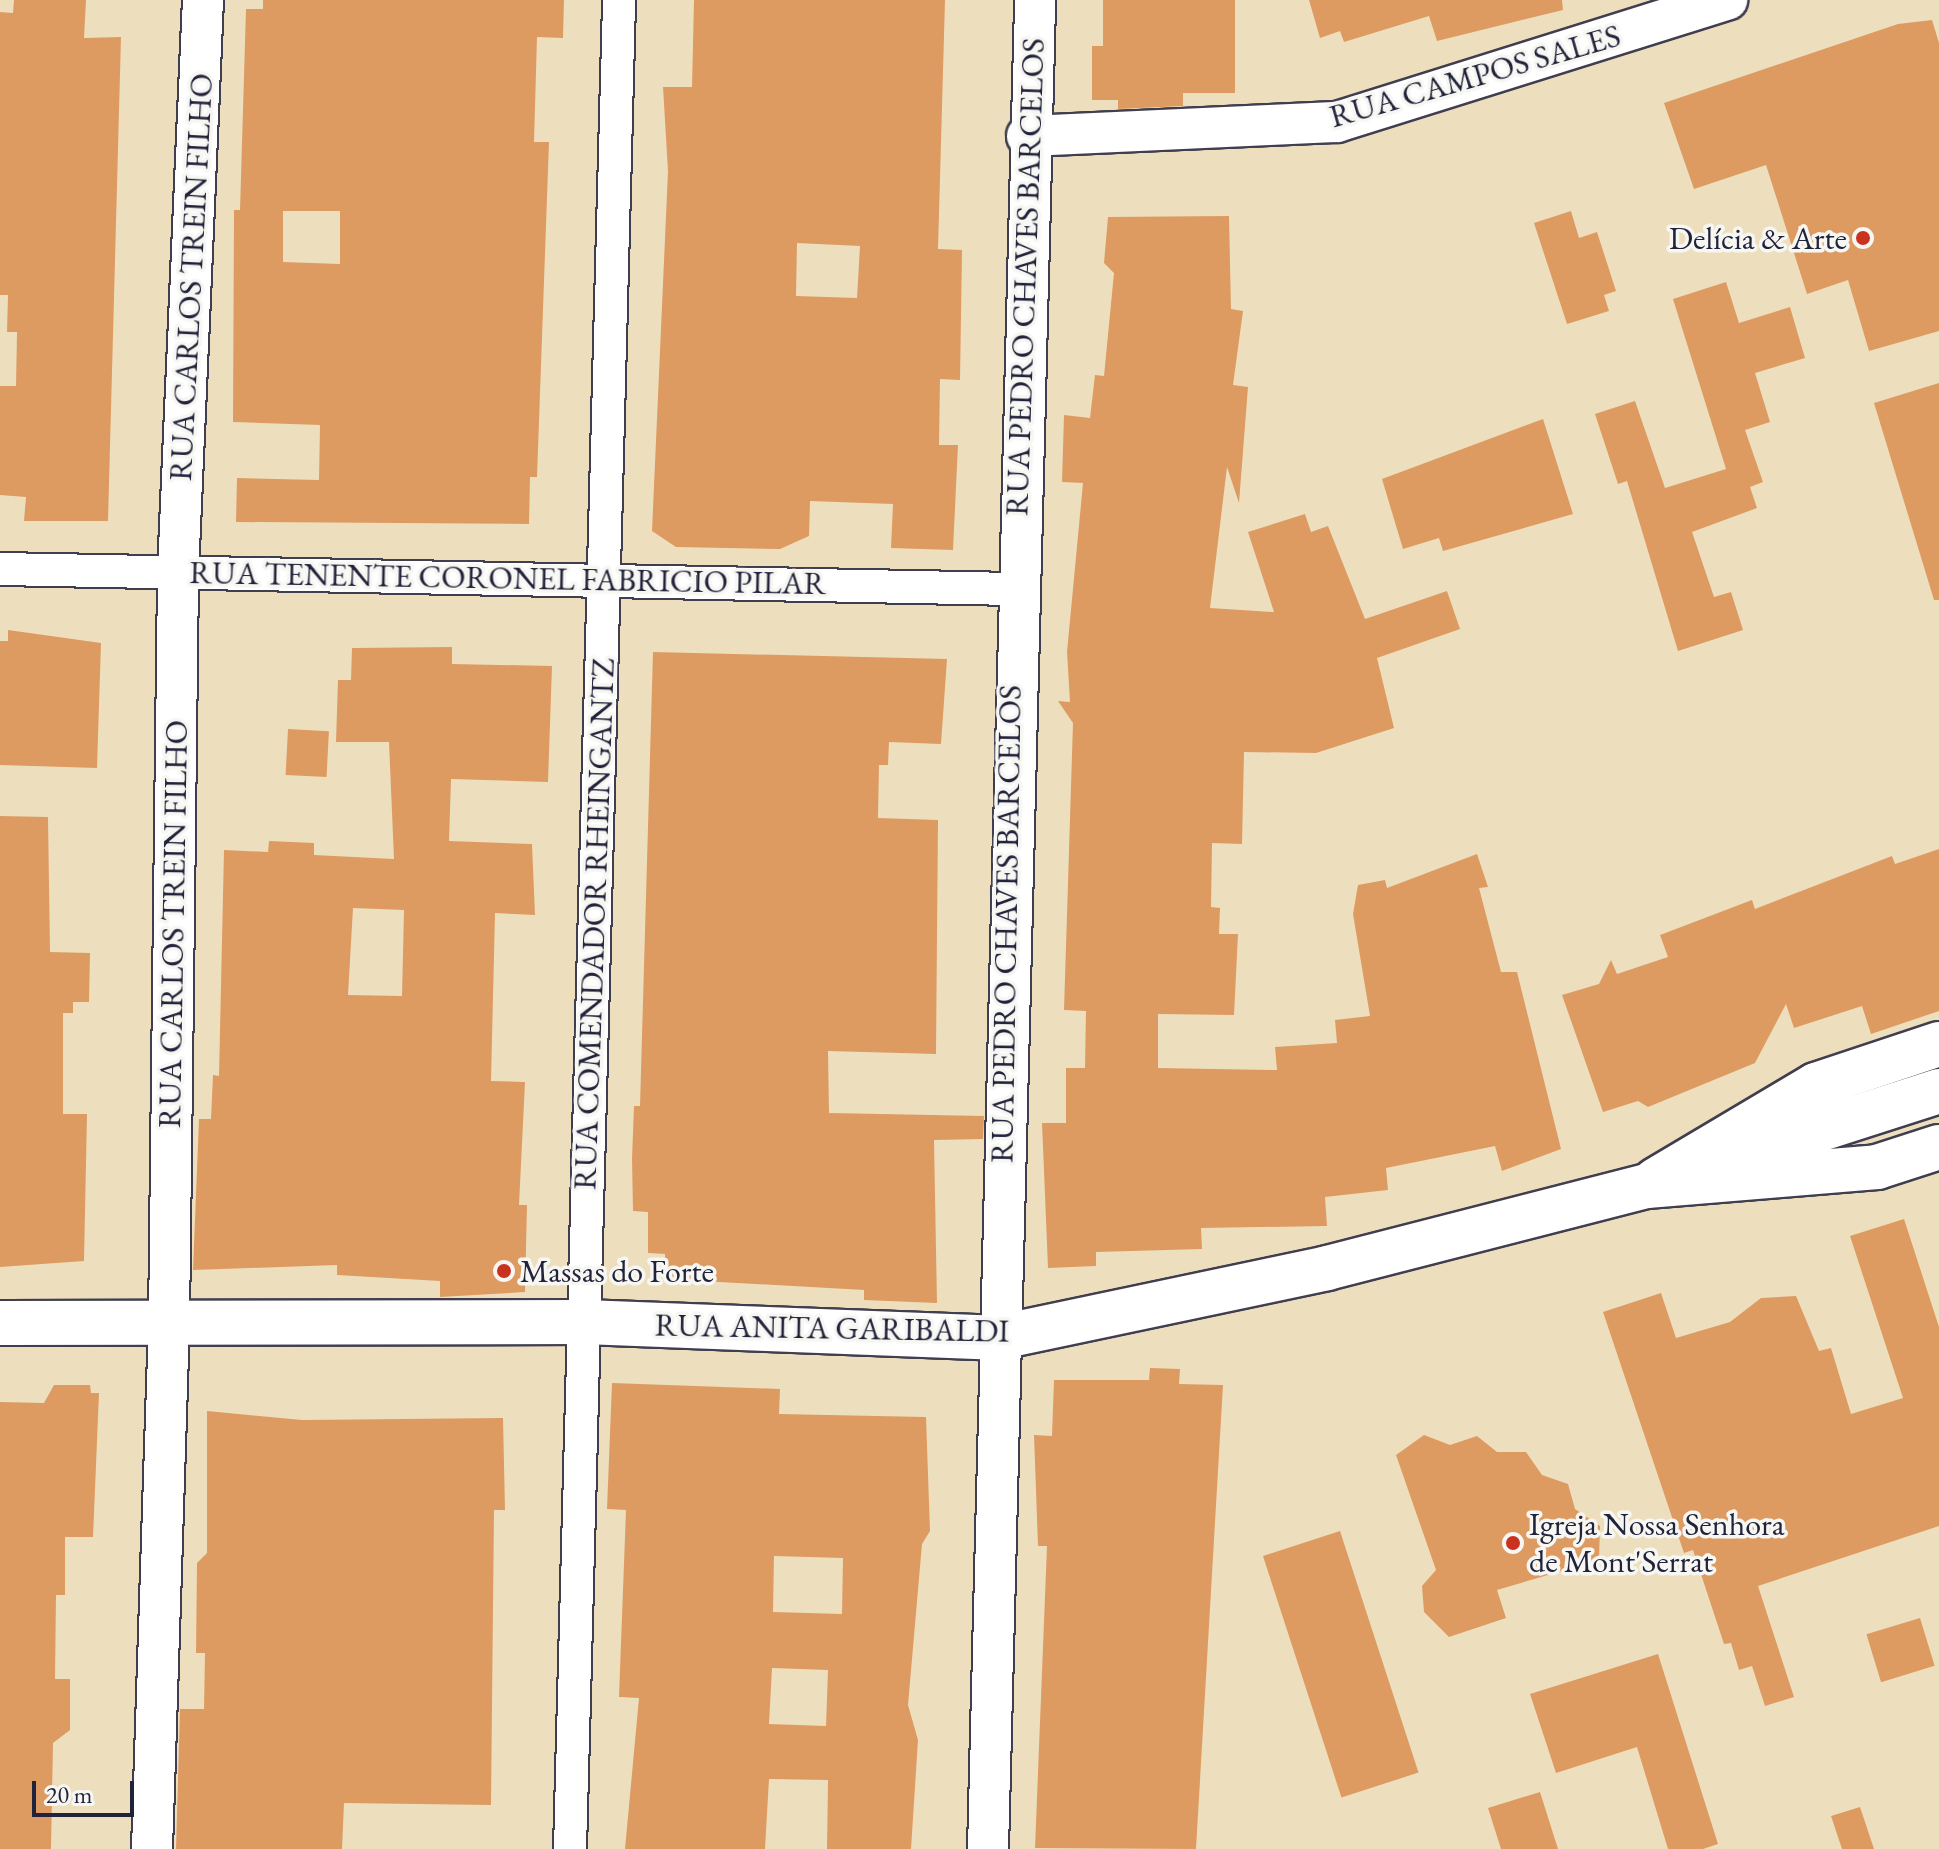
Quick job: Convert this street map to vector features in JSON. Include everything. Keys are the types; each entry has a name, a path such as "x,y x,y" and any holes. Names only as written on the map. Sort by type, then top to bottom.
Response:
{"main road":[{"name":"RUA ANITA GARIBALDI","path":"1647,1186 1816,1085 1939,1044"},
{"path":"1647,1186 1939,1091"},
{"name":"RUA ANITA GARIBALDI","path":"0,1323 584,1322 996,1338 1327,1268 1647,1186 1877,1167 1939,1147"}],"street":[{"name":"RUA CARLOS TREIN FILHO","path":"152,1849 169,1323 178,572 203,0"},
{"name":"RUA COMENDADOR RHEINGANTZ","path":"570,1849 619,0"},
{"name":"RUA PEDRO CHAVES BARCELOS","path":"988,1849 996,1338 1015,589 1027,136 1035,0"},
{"name":"RUA CAMPOS SALES","path":"1027,136 1337,122 1727,0"},
{"name":"RUA TENENTE CORONEL FABRICIO PILAR","path":"0,569 604,577 1015,589"}],"building":[{"path":"14,0 86,0 84,38 121,37 108,521 24,521 26,497 0,495 0,386 16,386 17,332 7,332 8,295 0,295 0,12 13,13"},
{"path":"263,0 564,0 563,38 537,37 534,142 549,142 537,477 530,477 529,524 236,522 237,478 319,480 320,425 233,422 234,210 240,210 246,9 263,9","holes":["283,211 340,211 340,264 283,262"]},
{"path":"694,0 945,0 938,249 962,250 960,380 940,379 939,445 958,445 953,550 891,548 893,504 810,501 809,536 780,549 676,547 652,531 668,171 663,87 692,87","holes":["797,243 860,246 857,298 796,296"]},
{"path":"1103,0 1235,0 1235,93 1183,93 1183,106 1118,109 1118,100 1092,100 1092,46 1103,46"},
{"path":"1309,0 1562,0 1563,10 1437,41 1429,16 1344,42 1340,31 1320,38"},
{"path":"1932,20 1939,43 1939,331 1869,351 1848,280 1807,294 1766,165 1694,189 1664,103 1898,24"},
{"path":"1571,211 1579,238 1597,232 1616,291 1604,295 1609,311 1567,324 1534,223"},
{"path":"1229,216 1231,309 1243,311 1233,385 1248,387 1239,503 1227,467 1210,608 1274,612 1248,532 1305,514 1311,532 1328,526 1365,619 1447,591 1460,629 1377,658 1394,728 1316,753 1244,752 1242,844 1212,843 1211,907 1220,908 1219,934 1238,934 1234,1015 1158,1014 1158,1068 1277,1070 1275,1047 1337,1043 1335,1020 1370,1016 1353,914 1358,885 1385,880 1387,888 1477,854 1488,887 1479,888 1501,972 1517,972 1561,1149 1502,1171 1495,1146 1386,1168 1388,1190 1325,1197 1327,1226 1201,1228 1202,1249 1096,1252 1096,1266 1048,1268 1042,1123 1066,1123 1066,1068 1085,1068 1086,1011 1064,1010 1073,723 1058,701 1070,702 1067,652 1083,483 1062,482 1064,415 1090,418 1095,375 1104,376 1114,273 1104,263 1108,217"},
{"path":"1726,282 1739,323 1790,307 1805,358 1755,373 1770,422 1745,430 1763,482 1750,487 1757,508 1692,532 1714,597 1731,592 1743,630 1678,651 1627,481 1618,484 1595,414 1635,401 1665,488 1726,469 1673,299"},
{"path":"1939,383 1939,600 1934,600 1874,403"},
{"path":"1543,419 1573,514 1443,551 1439,538 1403,549 1382,479"},
{"path":"8,630 101,643 97,768 0,765 0,641 8,641"},
{"path":"452,647 452,664 552,666 548,782 451,779 449,841 532,844 535,915 495,913 491,1081 525,1082 519,1205 527,1205 525,1292 440,1297 440,1281 337,1275 337,1265 193,1270 199,1119 211,1119 213,1075 219,1076 224,850 268,852 269,841 314,843 314,855 394,859 389,742 336,742 338,680 351,680 352,648","holes":["353,908 404,910 402,996 348,995"]},
{"path":"653,652 947,659 941,744 889,742 888,765 879,765 878,818 938,820 936,1054 828,1051 829,1113 984,1116 983,1139 934,1140 937,1303 864,1300 864,1290 665,1279 665,1254 648,1253 648,1212 633,1211 632,1159 634,1106 640,1106"},
{"path":"288,729 329,731 327,777 286,775"},
{"path":"0,816 48,817 50,952 90,953 89,1002 73,1002 73,1013 63,1013 63,1114 87,1114 84,1261 0,1267"},
{"path":"1939,849 1939,1011 1871,1034 1862,1006 1794,1028 1786,1004 1755,1063 1648,1107 1638,1101 1603,1112 1562,995 1599,984 1611,960 1617,974 1668,957 1660,935 1752,900 1755,909 1892,856 1895,864"},
{"path":"1904,1219 1939,1327 1939,1526 1758,1586 1794,1697 1765,1706 1752,1666 1739,1670 1731,1643 1724,1644 1693,1550 1684,1553 1603,1312 1661,1293 1676,1338 1730,1322 1761,1298 1796,1296 1819,1351 1831,1348 1851,1414 1903,1398 1850,1236"},
{"path":"1150,1368 1180,1369 1179,1384 1223,1385 1196,1849 1035,1848 1047,1546 1038,1546 1034,1435 1052,1436 1054,1380 1149,1380"},
{"path":"612,1383 780,1389 779,1414 926,1417 930,1531 922,1544 908,1705 918,1740 911,1849 827,1849 828,1780 769,1779 765,1849 625,1849 639,1698 619,1697 626,1510 607,1509","holes":["774,1556 843,1558 842,1614 773,1612","772,1668 828,1670 826,1726 769,1724"]},
{"path":"54,1385 90,1385 91,1393 99,1393 93,1537 65,1537 65,1595 56,1595 55,1679 70,1679 70,1730 53,1743 51,1849 0,1849 0,1402 44,1403"},
{"path":"207,1411 302,1420 503,1418 505,1510 494,1510 491,1805 344,1803 342,1849 176,1849 180,1709 204,1709 205,1653 196,1653 197,1563 207,1553"},
{"name":"Igreja Nossa Senhora de Mont'Serrat","path":"1424,1435 1450,1445 1477,1436 1497,1452 1526,1452 1542,1475 1568,1484 1575,1509 1600,1526 1599,1560 1497,1590 1506,1618 1449,1637 1424,1612 1422,1586 1436,1570 1396,1455"},
{"path":"1340,1531 1418,1773 1341,1798 1263,1556"},
{"path":"1920,1618 1935,1666 1881,1682 1866,1634"},
{"path":"1658,1654 1718,1844 1703,1849 1668,1849 1637,1747 1556,1773 1530,1694"},
{"path":"1540,1792 1558,1849 1501,1849 1488,1808"},
{"path":"1860,1807 1874,1849 1842,1849 1831,1816"}],"place":[{"name":"Delícia & Arte","path":"1863,238"},
{"name":"Massas do Forte","path":"504,1271"},
{"name":"Igreja Nossa Senhora de Mont'Serrat","path":"1513,1543"}]}
